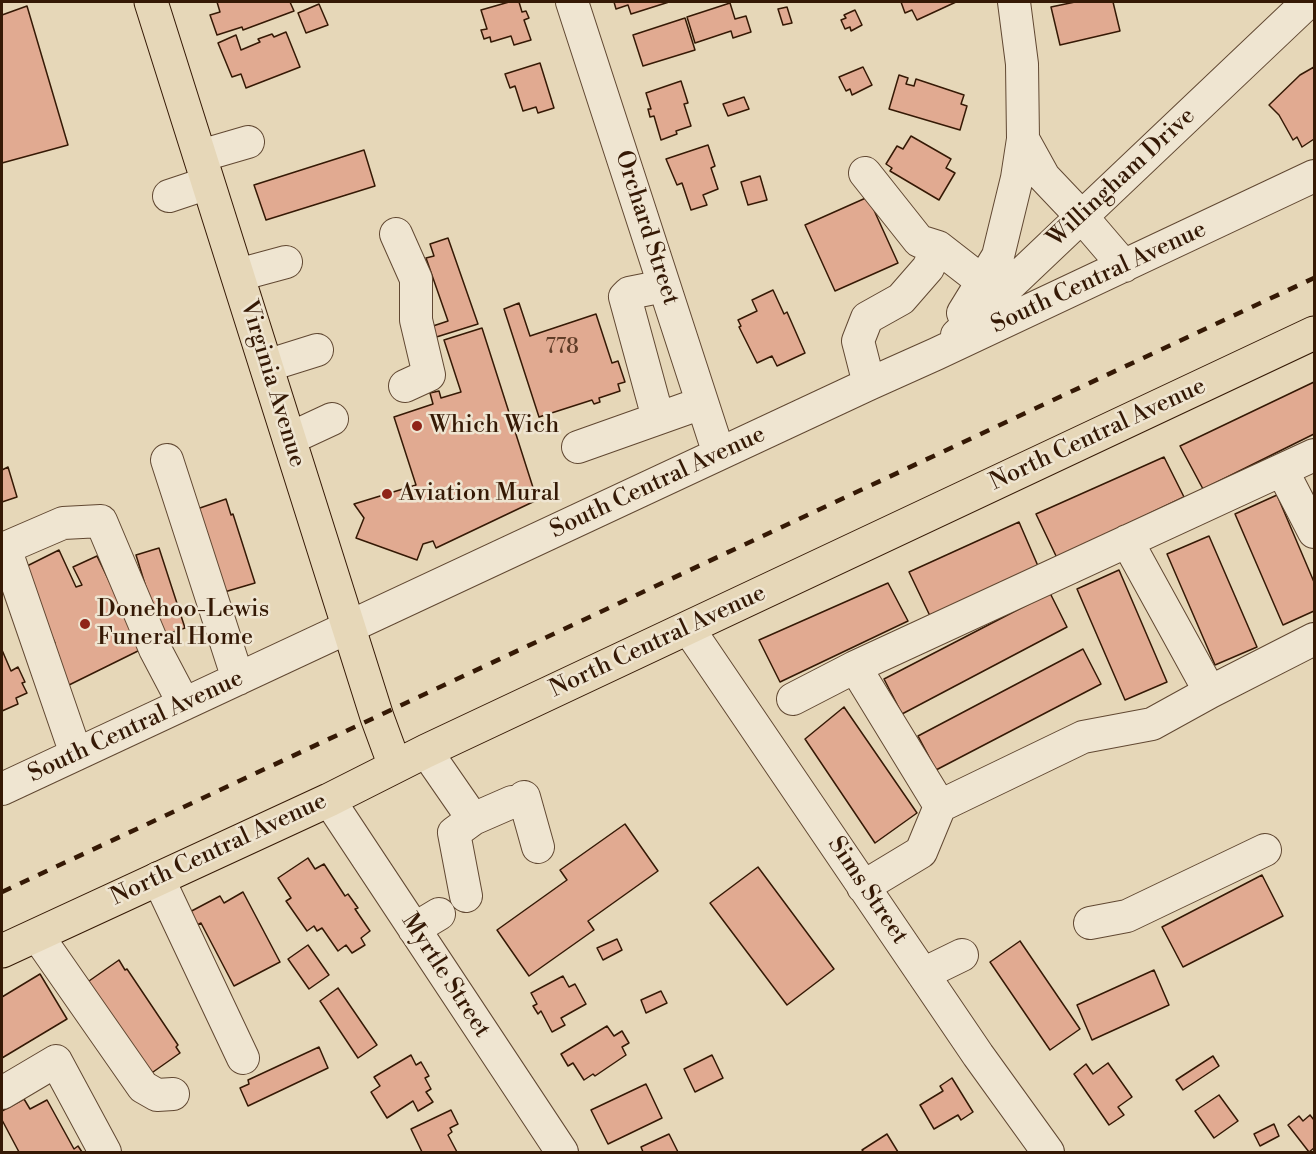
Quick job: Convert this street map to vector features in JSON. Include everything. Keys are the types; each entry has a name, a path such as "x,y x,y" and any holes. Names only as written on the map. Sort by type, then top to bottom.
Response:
{"main road":[{"name":"Virginia Avenue","path":"151,2 394,766"},
{"name":"North Central Avenue","path":"2,951 329,800 394,766 1314,333"}],"street":[{"name":"Orchard Street","path":"572,2 719,454"},
{"path":"936,354 998,256 1017,178 1023,139 1022,64 1014,2"},
{"name":"Willingham Drive","path":"936,354 1308,2"},
{"path":"1023,139 1044,177 1124,266"},
{"path":"169,196 248,142"},
{"path":"865,173 919,241 938,247 983,282"},
{"name":"South Central Avenue","path":"2,789 1314,176"},
{"path":"396,234 416,279 416,320 429,375 405,386"},
{"path":"869,384 858,340 867,318 901,299 928,268 938,247"},
{"path":"238,275 286,262"},
{"path":"658,418 625,297 629,293 664,286"},
{"path":"266,366 317,350"},
{"path":"578,447 702,403"},
{"path":"290,439 332,419"},
{"path":"793,699 855,667 1314,455"},
{"path":"167,460 238,679"},
{"path":"1282,470 1314,532"},
{"path":"76,754 5,548 63,523 101,521 155,650 184,704"},
{"path":"1127,541 1210,692"},
{"name":"Sims Street","path":"688,628 923,974 1048,1152"},
{"path":"864,886 921,852 940,806 1083,737 1152,724 1314,639"},
{"path":"855,667 940,806"},
{"path":"426,751 472,819"},
{"path":"466,896 454,832 472,819 518,799 538,847"},
{"name":"Myrtle Street","path":"329,800 427,921 562,1152"},
{"path":"1090,923 1127,916 1264,850"},
{"path":"158,878 243,1058"},
{"path":"37,935 142,1087 157,1095 173,1094"},
{"path":"923,974 962,955"},
{"path":"2,1093 56,1061 105,1152"}],"building":[{"path":"217,2 290,2 294,11 243,30 242,27 217,35 210,15 220,12"},
{"path":"509,2 519,2 522,12 526,11 529,18 524,20 531,40 514,45 511,36 491,42 490,37 484,39 481,30 487,29 481,10"},
{"path":"614,2 669,2 631,14 628,5 616,9"},
{"path":"901,2 956,2 917,20 912,10 905,13"},
{"path":"1075,2 1113,2 1120,31 1060,45 1051,7"},
{"path":"730,3 735,19 746,16 751,32 733,38 731,31 695,43 687,17"},
{"path":"319,4 328,25 306,33 298,13"},
{"path":"27,6 68,145 2,163 2,15"},
{"path":"787,7 792,23 783,25 778,9"},
{"path":"855,10 862,25 851,31 850,27 845,29 841,20 846,18 844,15"},
{"path":"685,18 695,50 643,66 633,35"},
{"path":"286,32 300,67 246,88 241,74 232,77 218,43 236,35 241,50 260,42 258,39 272,34 274,37"},
{"path":"540,63 554,108 538,113 536,107 523,111 515,86 510,88 505,74"},
{"path":"863,67 872,85 852,95 850,89 846,91 839,77"},
{"path":"1314,67 1314,139 1302,147 1297,137 1293,140 1279,115 1269,105 1300,75"},
{"path":"899,75 908,78 906,84 914,86 916,79 964,95 961,104 967,106 960,130 889,109"},
{"path":"681,81 688,103 684,104 691,126 676,131 677,134 661,140 654,116 650,117 648,109 651,109 646,93"},
{"path":"744,97 749,109 728,116 723,104"},
{"path":"911,136 951,159 946,168 955,173 939,200 890,171 892,168 886,164 897,146 903,149"},
{"path":"708,145 715,166 711,168 718,189 703,195 707,205 691,210 682,183 677,185 666,159"},
{"path":"364,150 375,186 266,220 254,185"},
{"path":"760,176 767,200 748,205 741,182"},
{"path":"868,197 898,263 835,291 805,225"},
{"path":"448,238 478,324 430,339 427,328 448,321 426,258 434,256 430,244"},
{"path":"773,290 784,314 787,312 805,353 777,366 772,356 757,363 739,327 741,326 738,320 757,311 752,300"},
{"path":"519,303 530,336 596,314 612,363 618,361 625,382 618,384 620,391 599,398 600,402 594,404 592,400 539,417 504,309"},
{"path":"482,328 537,500 436,548 433,541 423,544 417,560 356,538 364,518 354,504 416,485 394,417 433,404 430,393 439,391 441,398 461,392 444,340"},
{"path":"1314,382 1314,434 1203,489 1180,446"},
{"path":"1164,457 1184,497 1057,558 1036,514"},
{"path":"8,467 17,497 2,502 2,470"},
{"path":"1277,495 1314,582 1314,611 1283,625 1235,514"},
{"path":"226,499 255,583 221,593 197,509"},
{"path":"1019,522 1038,566 931,618 909,572"},
{"path":"1209,536 1257,647 1215,665 1167,554"},
{"path":"159,548 185,628 161,636 136,555"},
{"path":"59,550 76,587 82,585 73,567 97,556 142,649 67,686 48,646 55,643 21,569"},
{"path":"1119,570 1167,682 1125,700 1077,589"},
{"path":"888,583 908,621 780,682 759,640"},
{"path":"1050,593 1067,627 902,714 884,679"},
{"path":"1083,649 1101,684 936,770 918,736"},
{"path":"2,650 11,671 18,667 27,693 16,698 18,704 2,711"},
{"path":"844,707 917,813 875,843 805,739"},
{"path":"625,824 658,871 588,921 594,930 529,976 497,930 567,880 560,870"},
{"path":"308,858 315,869 324,864 345,896 348,894 358,908 355,909 370,931 361,938 365,945 352,953 346,945 338,951 322,928 317,931 314,926 307,931 286,901 291,898 278,878"},
{"path":"758,867 834,969 787,1005 710,903"},
{"path":"1262,875 1283,916 1183,967 1162,927"},
{"path":"243,892 280,962 234,986 201,923 191,928 184,915 220,896 224,903"},
{"path":"617,939 622,950 603,960 597,948"},
{"path":"1020,941 1080,1029 1050,1050 990,962"},
{"path":"308,945 329,975 309,989 288,959"},
{"path":"119,960 178,1045 176,1047 180,1053 146,1077 79,988"},
{"path":"1154,970 1169,1005 1092,1040 1077,1005"},
{"path":"40,974 67,1019 2,1058 2,997"},
{"path":"563,976 569,987 575,984 586,1004 561,1018 565,1025 552,1032 541,1011 538,1014 533,1006 537,1004 531,993"},
{"path":"338,988 377,1045 358,1058 320,1001"},
{"path":"661,991 667,1003 646,1013 641,1000"},
{"path":"607,1026 614,1036 622,1031 629,1043 622,1047 626,1055 595,1076 593,1074 584,1080 573,1063 568,1066 561,1054"},
{"path":"319,1047 328,1068 248,1106 240,1088 249,1084 248,1080"},
{"path":"411,1055 416,1065 421,1062 429,1076 425,1078 431,1089 426,1092 433,1102 418,1111 413,1101 387,1118 371,1092 380,1086 374,1077"},
{"path":"712,1055 723,1078 695,1092 684,1069"},
{"path":"1213,1056 1219,1066 1183,1090 1176,1080"},
{"path":"1108,1063 1132,1097 1118,1107 1124,1115 1109,1125 1074,1074 1086,1064 1093,1074"},
{"path":"952,1078 973,1112 961,1120 958,1115 934,1129 920,1105 943,1091 940,1086"},
{"path":"646,1084 662,1118 608,1144 591,1110"},
{"path":"1219,1095 1238,1121 1214,1138 1195,1111"},
{"path":"24,1099 30,1109 47,1100 74,1149 78,1146 82,1152 19,1152 2,1120 2,1111"},
{"path":"451,1110 458,1124 450,1128 452,1132 448,1135 457,1152 422,1152 411,1129"},
{"path":"1310,1115 1314,1120 1314,1148 1309,1152 1288,1125 1299,1116 1303,1121"},
{"path":"1274,1124 1279,1136 1260,1146 1254,1134"},
{"path":"669,1134 678,1152 643,1152 641,1147"},
{"path":"887,1134 898,1152 864,1152 862,1150"}],"railway":[{"path":"2,892 1314,278"}],"place":[{"name":"Which Wich","path":"417,426"},
{"name":"Aviation Mural","path":"387,494"},
{"name":"Donehoo-Lewis Funeral Home","path":"85,624"}]}
